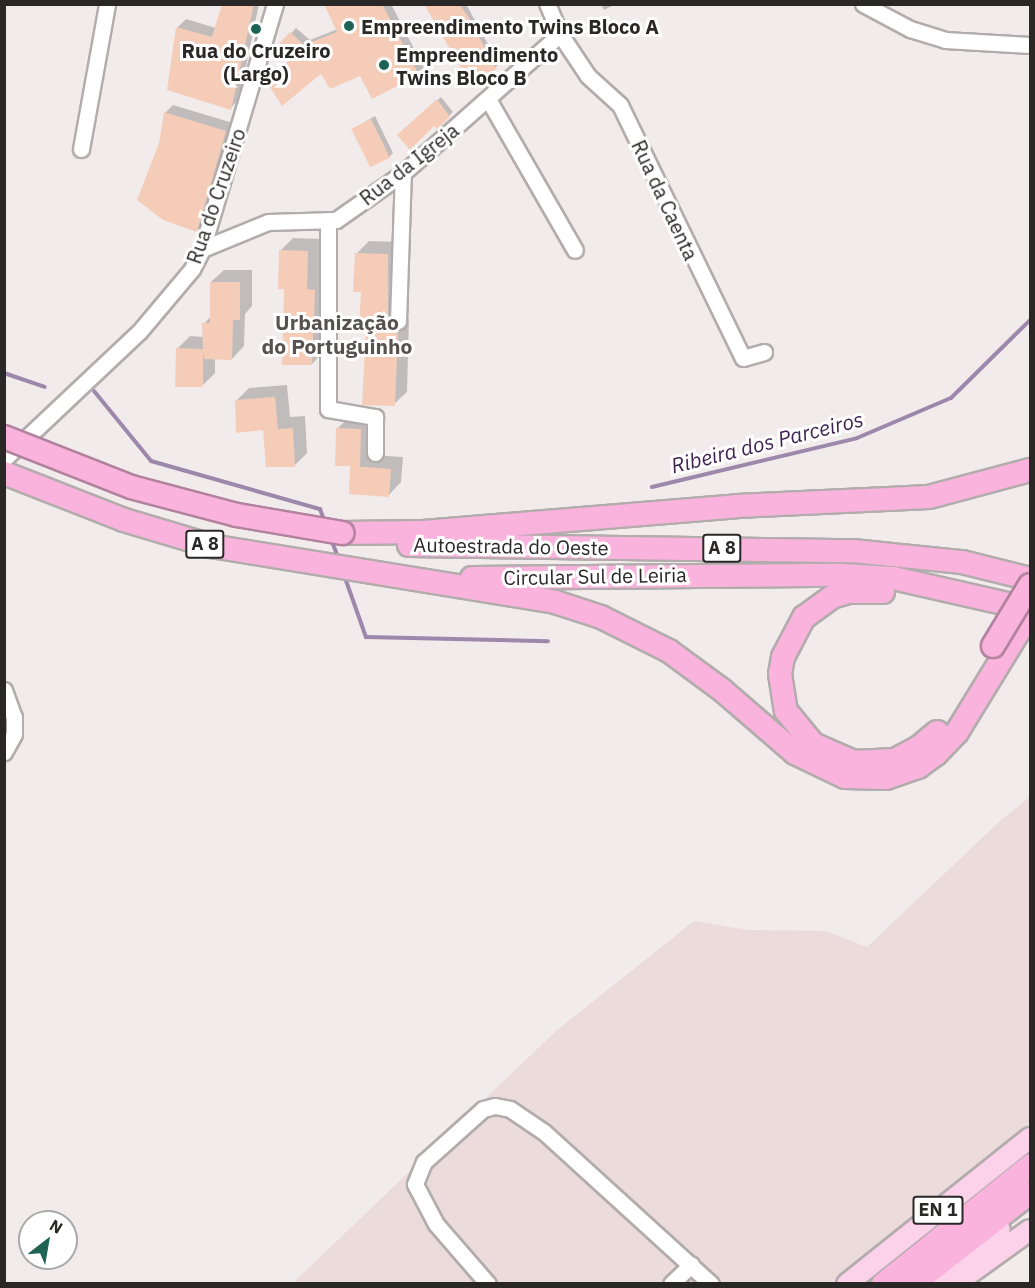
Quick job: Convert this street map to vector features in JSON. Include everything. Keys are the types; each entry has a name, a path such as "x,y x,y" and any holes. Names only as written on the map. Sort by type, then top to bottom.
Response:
{"highway":[{"name":"Autoestrada do Oeste","path":"4,437 131,487 237,515 342,533 411,538 853,551 962,562 1030,579"},
{"path":"411,538 737,506 929,496 1030,470"},
{"name":"Autoestrada do Oeste","path":"4,473 124,520 211,546 407,578"},
{"name":"Circular Sul de Leiria","path":"407,578 794,573 893,578 1030,611"},
{"path":"407,578 555,602 621,626 691,666 807,761 852,778 899,775 936,754 961,726 1030,585"},
{"path":"933,587 920,594 849,592 832,597 804,617 788,643 780,674 786,711 798,729 824,751 854,762 882,762 906,756 940,729 1030,611"},
{"path":"883,1284 1030,1166"},
{"path":"913,1284 1030,1193"}],"main road":[{"name":"EN 1","path":"847,1284 1030,1138"},
{"name":"EN 1","path":"936,1284 1030,1201"},
{"path":"955,1284 1030,1230"}],"street":[{"path":"81,149 107,4"},
{"name":"Rua do Cruzeiro","path":"4,459 139,332 178,288 201,249 275,4"},
{"path":"547,4 560,34"},
{"path":"864,4 910,29 945,40 1030,45"},
{"name":"Rua da Igreja","path":"201,249 268,222 336,219 403,173 560,34"},
{"name":"Rua da Caenta","path":"560,34 588,76 620,105 743,358 764,352"},
{"path":"488,99 575,250"},
{"path":"398,321 403,173"},
{"path":"328,220 328,409 375,417 375,453"},
{"path":"4,690 14,717 14,734 4,752"},
{"path":"488,1284 436,1224 415,1184 424,1162 483,1109 495,1106 510,1109 535,1124 711,1284"},
{"path":"671,1284 691,1265"}],"shaded area":[{"path":"1030,797 1030,1129 832,1283 292,1284 556,1031 694,921 748,930 825,931 867,947 1001,820"}],"building":[{"path":"222,4 254,4 231,110 167,90 176,27 212,37"},
{"path":"324,4 382,4 419,75 372,99 360,76 330,89 321,74 282,106 264,78 291,60 276,47 290,32 304,45 337,32"},
{"path":"424,4 459,4 468,16 496,69 473,89"},
{"path":"437,99 450,117 437,129 434,126 410,150 397,135"},
{"path":"164,112 226,131 197,232 163,220 137,200 159,143"},
{"path":"371,119 390,158 370,167 351,129"},
{"path":"279,250 308,251 307,289 315,290 312,365 282,365 284,289 278,289"},
{"path":"355,253 388,254 388,321 392,331 398,331 395,406 362,405 366,329 359,329 361,292 353,292"},
{"path":"210,282 240,282 240,320 233,320 232,360 204,359 203,350 203,387 175,387 176,348 203,349 202,323 210,323"},
{"path":"275,397 278,429 293,428 295,467 266,467 263,430 236,433 235,400"},
{"path":"336,428 361,429 360,467 391,469 389,497 349,494 350,466 335,466"}],"waterway":[{"name":"Ribeira dos Parceiros","path":"652,487 857,438 951,398 1030,320"},
{"name":"Ribeira dos Parceiros","path":"4,373 45,387"},
{"name":"Ribeira dos Parceiros","path":"94,391 151,461 320,509 325,523"},
{"name":"Ribeira dos Parceiros","path":"331,539 339,560"},
{"name":"Ribeira dos Parceiros","path":"344,575 366,637 548,641"}],"place":[{"name":"Empreendimento Twins Bloco A","path":"349,26"},
{"name":"Rua do Cruzeiro (Largo)","path":"256,29"},
{"name":"Empreendimento Twins Bloco B","path":"384,65"}],"district":[{"name":"Urbanização do Portuguinho","path":"337,334"}]}
